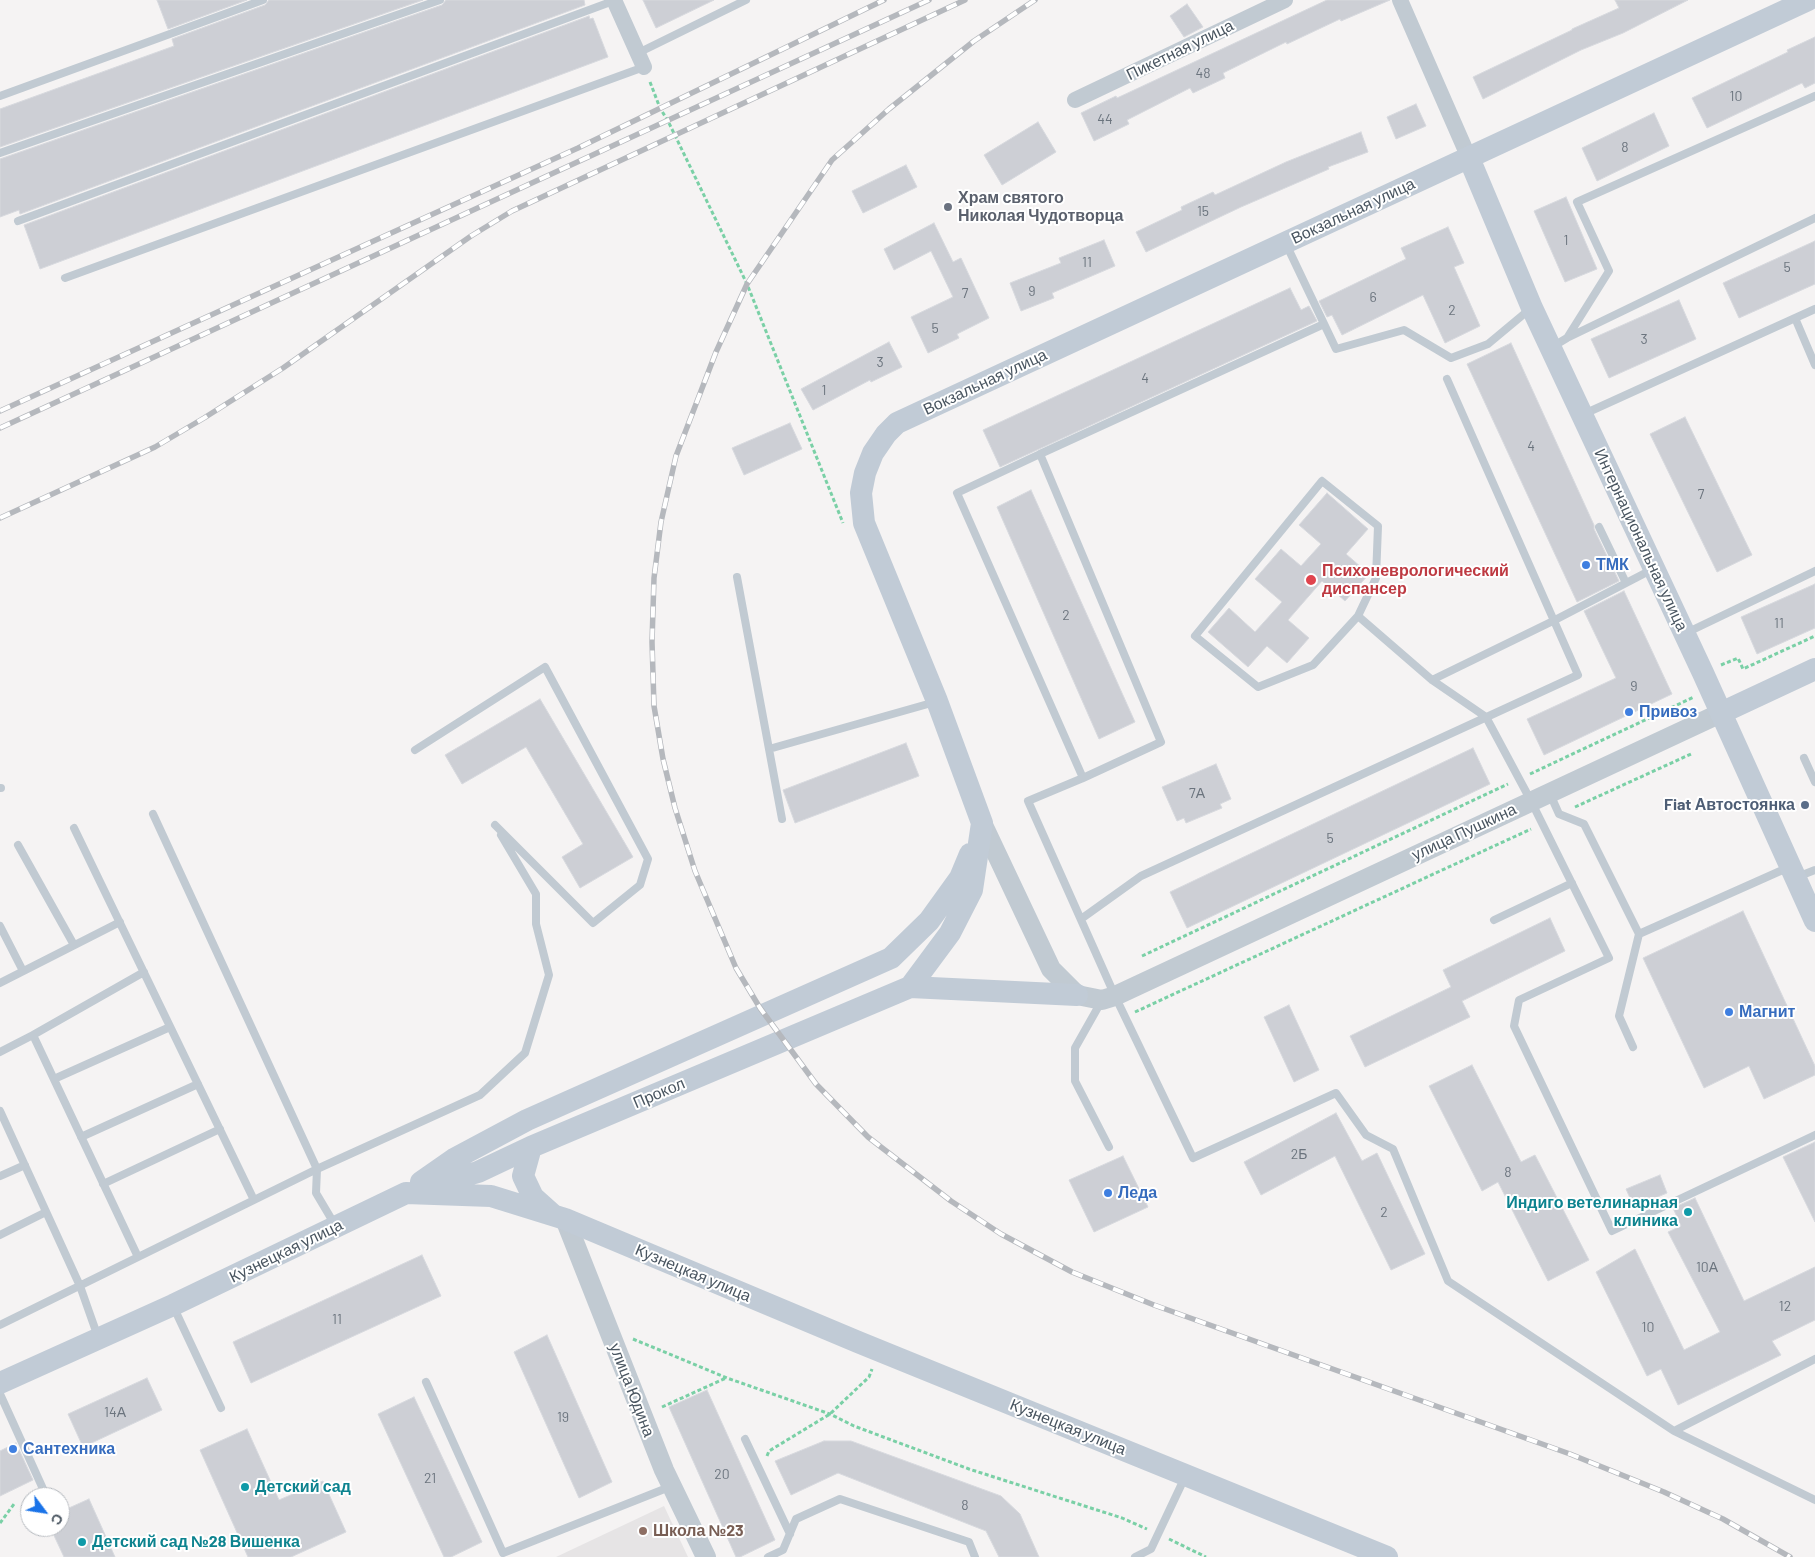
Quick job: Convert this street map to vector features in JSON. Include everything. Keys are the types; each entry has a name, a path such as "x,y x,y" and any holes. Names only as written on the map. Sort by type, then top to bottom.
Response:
{"main road":[{"name":"Вокзальная улица","path":"937,701 864,523 862,510 862,492 873,453 886,434 897,423 1808,0"},
{"name":"Интернациональная улица","path":"1469,158 1532,308 1559,343 1582,415 1721,713 1800,872 1815,922"},
{"name":"улица Пушкина","path":"1721,713 1815,670"},
{"path":"910,987 950,933 972,890 982,823 937,701"},
{"path":"406,1193 454,1159 527,1120 891,958 930,921 960,878 982,823"},
{"path":"910,987 1077,996"},
{"name":"Прокол","path":"406,1193 478,1172 530,1147 910,987"},
{"path":"530,1147 524,1176 533,1197 560,1218"},
{"name":"Кузнецкая улица","path":"0,1383 173,1305 406,1193 491,1196 560,1218 1388,1557"}],"street":[{"path":"615,0 641,60"},
{"name":"Пикетная улица","path":"1075,100 1285,0"},
{"path":"1400,0 1469,158"},
{"name":"улица Пушкина","path":"1108,998 1721,713"},
{"path":"982,823 1051,969 1077,996 1108,998"},
{"name":"улица Юдина","path":"560,1218 672,1486 706,1557"}],"lane":[{"path":"0,96 263,0"},
{"path":"0,153 440,0"},
{"path":"18,221 615,0"},
{"path":"65,278 641,60 746,0"},
{"path":"1559,343 1610,271 1578,202 1815,96"},
{"path":"1559,343 1815,218"},
{"path":"1285,243 1336,349 1404,330 1451,358 1488,344 1532,308"},
{"path":"1582,415 1815,309"},
{"path":"1795,318 1815,365"},
{"path":"1084,778 956,494 1324,324"},
{"path":"1081,919 1141,876 1578,675 1552,621 1448,379"},
{"path":"1040,454 1161,742 1084,778 1028,801 1081,919 1108,998 1124,1016 1193,1158 1336,1094 1366,1135 1393,1149 1448,1281 1674,1431 1815,1500"},
{"path":"1322,481 1378,526 1376,578 1358,616 1313,665 1258,687 1195,636 1322,481"},
{"path":"1599,527 1626,583"},
{"path":"1432,680 1654,568"},
{"path":"1685,634 1815,570"},
{"path":"737,577 782,819"},
{"path":"1358,616 1432,680 1486,717 1520,779 1559,814 1584,824 1639,934 1618,1016 1634,1046"},
{"path":"0,1325 318,1169 480,1096 525,1053 549,975 536,924 536,894 495,825 593,923 640,884 648,859 545,667 415,750"},
{"path":"769,749 937,701"},
{"path":"1804,758 1815,782"},
{"path":"1540,797 1543,824 1609,958 1519,1000 1514,1026 1612,1231 1815,1135"},
{"path":"153,814 318,1169 316,1193 336,1227"},
{"path":"74,828 254,1200"},
{"path":"18,845 74,945"},
{"path":"1639,934 1800,872"},
{"path":"1494,920 1572,883"},
{"path":"0,983 120,922"},
{"path":"0,926 24,971"},
{"path":"0,1052 144,972"},
{"path":"1108,998 1075,1048 1075,1081 1109,1147"},
{"path":"54,1080 170,1027"},
{"path":"33,1035 138,1257"},
{"path":"81,1137 198,1084"},
{"path":"0,1112 80,1286 99,1338"},
{"path":"103,1184 220,1129"},
{"path":"0,1176 25,1165"},
{"path":"0,1235 46,1212"},
{"path":"173,1305 221,1408"},
{"path":"1674,1431 1815,1360"},
{"path":"426,1382 502,1553 672,1486"},
{"path":"0,1394 42,1487"},
{"path":"745,1439 790,1534"},
{"path":"1135,1557 1151,1549 1186,1475"},
{"path":"768,1557 784,1550 796,1519 840,1499 970,1542 975,1557"}],"path":[{"path":"641,60 660,108 747,284 844,526"},
{"path":"1714,668 1738,658 1743,669 1815,636"},
{"path":"1142,956 1697,696"},
{"path":"1559,814 1691,754"},
{"path":"1124,1016 1543,824"},
{"path":"633,1339 727,1378 830,1414 854,1426 969,1469 1122,1518 1206,1557"},
{"path":"762,1474 769,1450 830,1414 869,1377 879,1350"},
{"path":"662,1407 727,1378"},
{"path":"0,1523 14,1504"}],"shaded area":[{"name":"Школа №23","path":"664,1506 688,1557 556,1557"}],"building":[{"path":"157,0 247,0 168,29"},
{"path":"269,0 423,0 0,147 0,109 174,46 172,39 265,5"},
{"path":"446,0 584,0 585,5 20,214 19,210 0,217 0,159 442,5"},
{"path":"643,0 714,0 656,28"},
{"path":"1327,0 1390,0 1341,21 1340,19 1287,44 1286,42 1223,73 1225,78 1193,93 1190,88 1127,120 1129,124 1094,141 1081,113"},
{"path":"1615,0 1688,0 1623,33 1581,50 1483,99 1473,77 1619,8"},
{"path":"1187,4 1203,27 1184,37 1170,16"},
{"path":"589,16 590,19 593,18 608,57 40,269 24,225"},
{"path":"1815,37 1815,83 1805,88 1802,83 1707,128 1692,98"},
{"path":"1416,104 1426,126 1396,139 1387,117"},
{"path":"1654,113 1669,146 1597,181 1582,148"},
{"path":"1038,122 1056,152 1002,185 984,155"},
{"path":"1361,132 1368,152 1328,167 1329,169 1241,207 1146,252 1136,232 1182,210 1181,207 1213,192 1215,195 1286,162"},
{"path":"906,165 917,187 863,213 852,191"},
{"path":"1566,197 1597,269 1565,282 1534,211"},
{"path":"934,223 953,262 961,258 989,318 957,334 959,338 928,353 911,317 953,297 931,251 894,270 884,249"},
{"path":"1448,227 1464,263 1454,267 1480,326 1445,343 1423,295 1342,335 1332,315 1327,317 1319,301 1406,259 1401,248"},
{"path":"1104,240 1115,266 1052,293 1054,298 1021,311 1010,283 1061,263 1059,258"},
{"path":"1815,241 1815,284 1739,318 1723,283"},
{"path":"1290,288 1301,310 1309,306 1317,321 1000,467 983,430"},
{"path":"1679,300 1696,339 1609,378 1591,339"},
{"path":"889,342 902,367 871,382 870,380 813,410 801,389"},
{"path":"1511,343 1619,581 1577,602 1467,364"},
{"path":"1685,417 1752,555 1717,572 1650,434"},
{"path":"790,423 802,449 744,475 732,448"},
{"path":"1031,490 1135,722 1099,739 997,507"},
{"name":"Психоневрологический диспансер","path":"1327,493 1368,529 1346,554 1369,574 1345,601 1322,581 1288,620 1309,638 1287,663 1267,646 1248,667 1208,632 1229,608 1255,632 1282,602 1255,579 1281,549 1301,566 1321,544 1299,525"},
{"path":"1815,584 1815,628 1757,654 1741,617"},
{"path":"1624,591 1672,694 1544,755 1527,719 1616,678 1584,611"},
{"path":"540,699 633,857 580,888 562,857 583,844 526,747 462,784 445,755"},
{"path":"906,743 919,776 795,823 783,790"},
{"path":"1473,748 1490,784 1187,928 1170,892"},
{"path":"1216,764 1231,799 1220,804 1222,808 1186,823 1184,818 1177,821 1162,787"},
{"name":"Магнит","path":"1743,911 1815,1066 1815,1075 1764,1099 1749,1066 1704,1088 1643,958"},
{"path":"1550,918 1565,951 1462,1001 1470,1017 1365,1067 1350,1036 1451,987 1443,970"},
{"path":"1289,1005 1319,1070 1294,1082 1264,1017"},
{"path":"1472,1065 1521,1162 1535,1155 1589,1260 1548,1281 1498,1182 1482,1191 1429,1086"},
{"path":"1336,1113 1362,1161 1377,1153 1425,1254 1391,1270 1335,1156 1261,1195 1244,1162"},
{"path":"1815,1142 1815,1222 1783,1157"},
{"name":"Леда","path":"1123,1156 1148,1207 1094,1232 1069,1180"},
{"path":"1660,1175 1667,1193 1634,1207 1626,1189"},
{"path":"1695,1198 1744,1301 1815,1267 1815,1320 1772,1341 1781,1355 1678,1405 1661,1369 1647,1376 1596,1272 1635,1249 1684,1350 1720,1332 1668,1232 1681,1226 1673,1208"},
{"path":"422,1255 441,1296 251,1383 233,1342"},
{"path":"547,1335 612,1482 579,1498 514,1352"},
{"path":"147,1378 162,1410 83,1447 68,1414"},
{"path":"707,1390 775,1540 740,1557 736,1557 669,1407"},
{"path":"414,1397 482,1542 451,1557 444,1557 378,1414"},
{"name":"Детский сад","path":"247,1429 279,1500 323,1481 346,1532 291,1557 248,1557 200,1450"},
{"path":"824,1441 851,1441 1001,1496 1020,1514 1039,1557 999,1557 986,1531 838,1473 791,1495 775,1461"},
{"path":"16,1443 33,1480 0,1496 0,1451"},
{"name":"Детский сад №28 Вишенка","path":"89,1499 115,1557 64,1557 55,1537 70,1537 70,1508"}],"railway":[{"path":"0,411 578,148 884,0"},
{"path":"0,428 929,0"},
{"path":"0,518 155,447 204,418 283,368 471,236 512,211 965,0"},
{"path":"1035,0 974,41 889,109 832,160 747,284 716,352 676,456 661,522 654,578 652,642 654,706 663,759 675,808 695,871 736,968 760,1008 816,1084 868,1137 951,1201 1001,1234 1072,1272 1154,1305 1570,1454 1664,1492 1723,1519 1790,1557"}],"place":[{"name":"Храм святого Николая Чудотворца","path":"948,207"},
{"name":"ТМК","path":"1586,565"},
{"name":"Психоневрологический диспансер","path":"1311,580"},
{"name":"Привоз","path":"1629,712"},
{"name":"Fiat Автостоянка","path":"1805,805"},
{"name":"Магнит","path":"1729,1012"},
{"name":"Леда","path":"1108,1193"},
{"name":"Индиго ветелинарная клиника","path":"1688,1212"},
{"name":"Сантехника","path":"13,1449"},
{"name":"Детский сад","path":"245,1487"},
{"name":"Школа №23","path":"643,1531"},
{"name":"Детский сад №28 Вишенка","path":"82,1542"}]}
